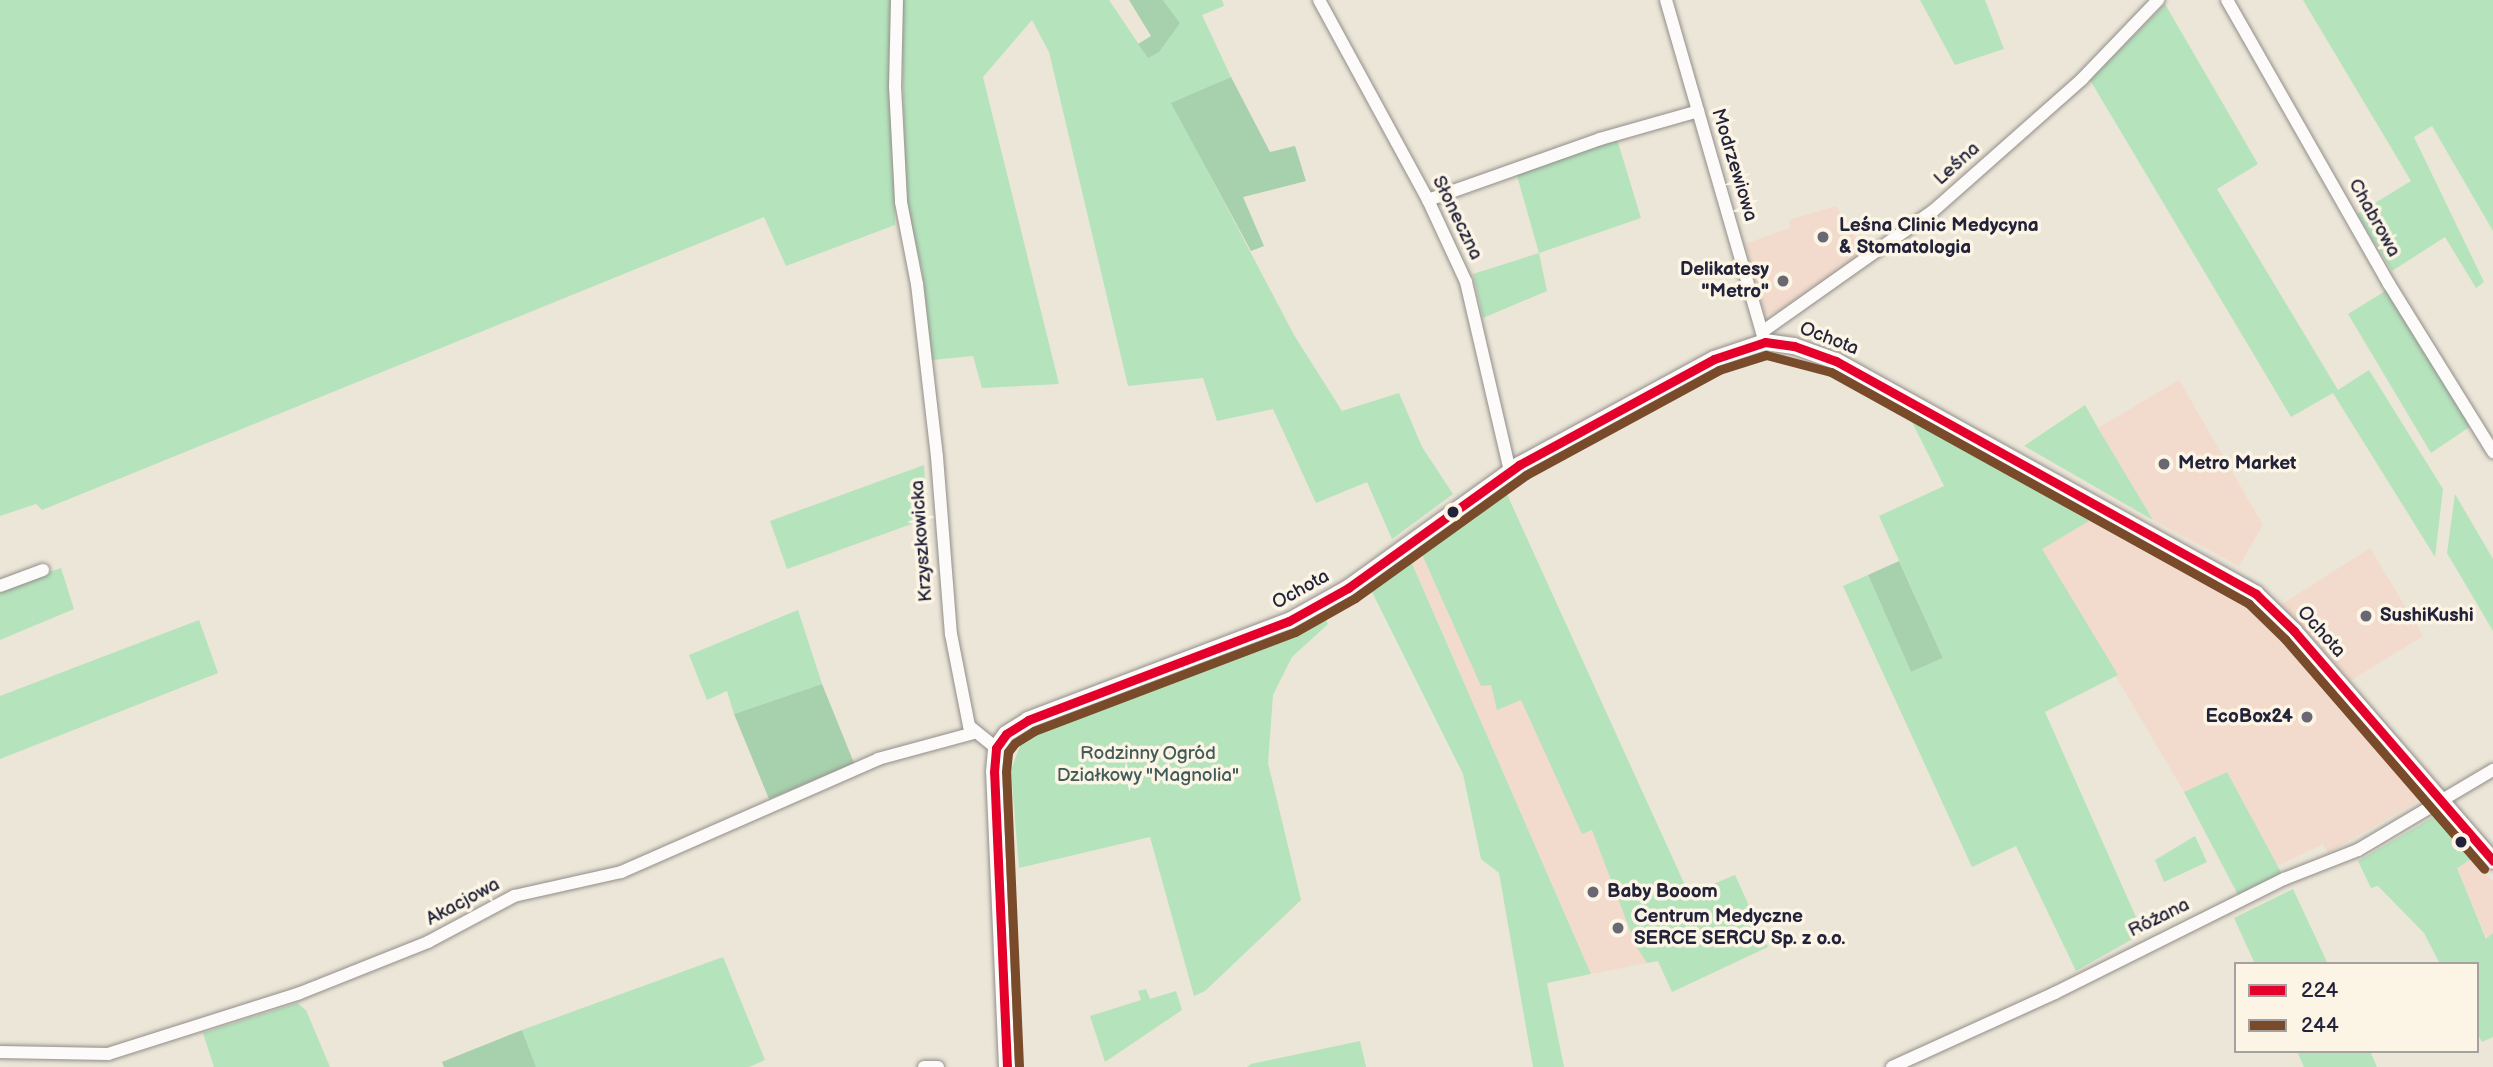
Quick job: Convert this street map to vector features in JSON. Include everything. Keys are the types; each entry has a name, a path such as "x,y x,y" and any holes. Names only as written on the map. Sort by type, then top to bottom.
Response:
{"street":[{"name":"Krzyszkowicka","path":"897,0 895,86 901,202 917,284 936,447 951,634 965,712 974,733"},
{"name":"Słoneczna","path":"1319,0 1428,200 1466,282 1510,471"},
{"name":"Modrzewiowa","path":"1666,0 1764,337"},
{"name":"Leśna","path":"1764,337 1933,211 2082,79 2158,0"},
{"name":"Chabrowa","path":"2227,0 2389,284 2493,452"},
{"path":"1428,200 1600,139 1698,111"},
{"name":"Ochota","path":"996,748 1006,734 1028,720 1232,646 1324,602 1510,471 1714,359 1764,337 1836,361 2256,594 2294,631 2493,861"},
{"path":"0,586 43,570"},
{"path":"974,733 996,748 1007,1067"},
{"name":"Akacjowa","path":"0,1052 108,1054 300,993 428,942 514,896 621,872 878,759 974,733"},
{"name":"Różana","path":"1892,1067 2022,1009 2284,879 2358,850 2493,770"},
{"path":"924,1067 938,1067"}],"shaded area":[{"path":"1836,206 1866,254 1783,310 1765,315 1745,244 1790,228 1789,220"},
{"path":"2179,380 2263,525 2239,566 2153,520 2098,428"},
{"path":"1458,521 1658,961 1591,974 1410,559"},
{"path":"2089,521 2264,618 2423,798 2328,853 2323,844 2277,866 2227,772 2184,792 2041,549"},
{"path":"2370,548 2423,636 2350,681 2282,604"},
{"path":"2473,858 2493,881 2493,933 2487,939 2457,868"}],"green space":[{"path":"0,0 891,0 895,225 786,266 764,217 42,510 36,504 0,516"},
{"path":"901,0 1109,0 1148,58 1180,23 1163,0 1222,0 1224,6 1202,15 1231,77 1172,103 1294,335 1342,411 1399,393 1422,447 1453,494 1392,539 1367,482 1316,503 1273,409 1217,421 1203,378 1128,386 1049,52 1032,20 983,77 1059,384 982,388 973,356 932,360 922,270 906,201"},
{"path":"1129,0 1163,0 1180,23 1159,52 1148,58 1138,44 1151,36"},
{"path":"1920,0 1985,0 2004,49 1955,65"},
{"path":"2303,0 2493,0 2493,231 2432,126 2414,137 2484,282 2476,288 2445,237 2392,271 2357,214 2411,181"},
{"path":"2165,4 2258,164 2217,189 2338,390 2369,370 2443,489 2435,557 2333,393 2291,417 2090,80"},
{"path":"1231,77 1270,152 1295,146 1306,181 1243,197 1264,246 1251,251 1171,103"},
{"path":"1617,139 1641,218 1539,253 1514,165"},
{"path":"1539,253 1547,291 1483,318 1473,274"},
{"path":"2387,290 2471,426 2431,453 2348,314"},
{"path":"2085,405 2098,428 2153,520 2024,446"},
{"path":"1910,418 2089,521 2042,549 2118,675 2045,712 2143,933 2076,971 2016,846 1972,867 1843,586 1868,575 1911,672 1943,658 1879,516 1944,486"},
{"path":"924,465 928,518 787,569 770,521"},
{"path":"1505,490 1689,894 1735,875 1768,947 1672,992 1658,961 1647,963 1636,946 1592,830 1582,834 1521,700 1497,710 1491,685 1481,686 1420,550"},
{"path":"2455,494 2493,559 2493,631 2447,553"},
{"path":"1410,559 1591,974 1547,983 1564,1067 1533,1067 1499,873 1481,859 1463,774 1371,590"},
{"path":"1899,561 1943,658 1911,672 1868,575"},
{"path":"61,568 74,609 0,640 0,589"},
{"path":"798,610 822,684 734,714 727,691 707,700 689,655"},
{"name":"Rodzinny Ogród Działkowy \"Magnolia\"","path":"1325,618 1328,624 1292,657 1273,695 1268,763 1301,900 1205,991 1194,996 1150,837 1019,868 1011,770 1024,735 1158,687"},
{"path":"199,620 218,673 0,759 0,696"},
{"path":"822,684 854,763 769,799 734,714"},
{"path":"2227,772 2282,874 2238,895 2184,792"},
{"path":"2435,816 2473,858 2457,868 2486,939 2493,933 2493,1037 2482,1042 2479,1037 2479,962 2439,962 2424,933 2378,886 2371,888 2358,861"},
{"path":"2195,836 2207,862 2164,882 2155,860"},
{"path":"2293,889 2327,962 2254,962 2234,918"},
{"path":"723,957 765,1060 749,1067 536,1067 522,1030"},
{"path":"1146,989 1150,999 1176,991 1182,1010 1105,1062 1090,1016 1141,1000 1138,991"},
{"path":"297,1003 306,1010 330,1067 214,1067 203,1033"},
{"path":"522,1030 536,1067 444,1067 442,1062"},
{"path":"1360,1041 1366,1067 1247,1067 1251,1064"},
{"path":"2298,1053 2371,1053 2377,1067 2304,1067"}],"transit line":[{"name":"224","path":"1007,1067 994,772 996,748 1006,734 1028,720 1289,621 1348,588 1519,465 1714,359 1765,342 1794,346 1836,361 2256,594 2294,631 2493,861"},
{"name":"244","path":"1019,1066 1006,772 1008,752 1015,743 1034,731 1295,632 1355,598 1526,475 1719,370 1766,355 1831,372 2249,604 2285,639 2484,869"}],"place":[{"name":"Leśna Clinic Medycyna & Stomatologia","path":"1823,237"},
{"name":"Delikatesy \"Metro\"","path":"1783,281"},
{"name":"Metro Market","path":"2164,464"},
{"name":"SushiKushi","path":"2366,616"},
{"name":"EcoBox24","path":"2307,717"},
{"name":"Baby Booom","path":"1593,892"},
{"name":"Centrum Medyczne SERCE SERCU Sp. z o.o.","path":"1618,928"}]}
